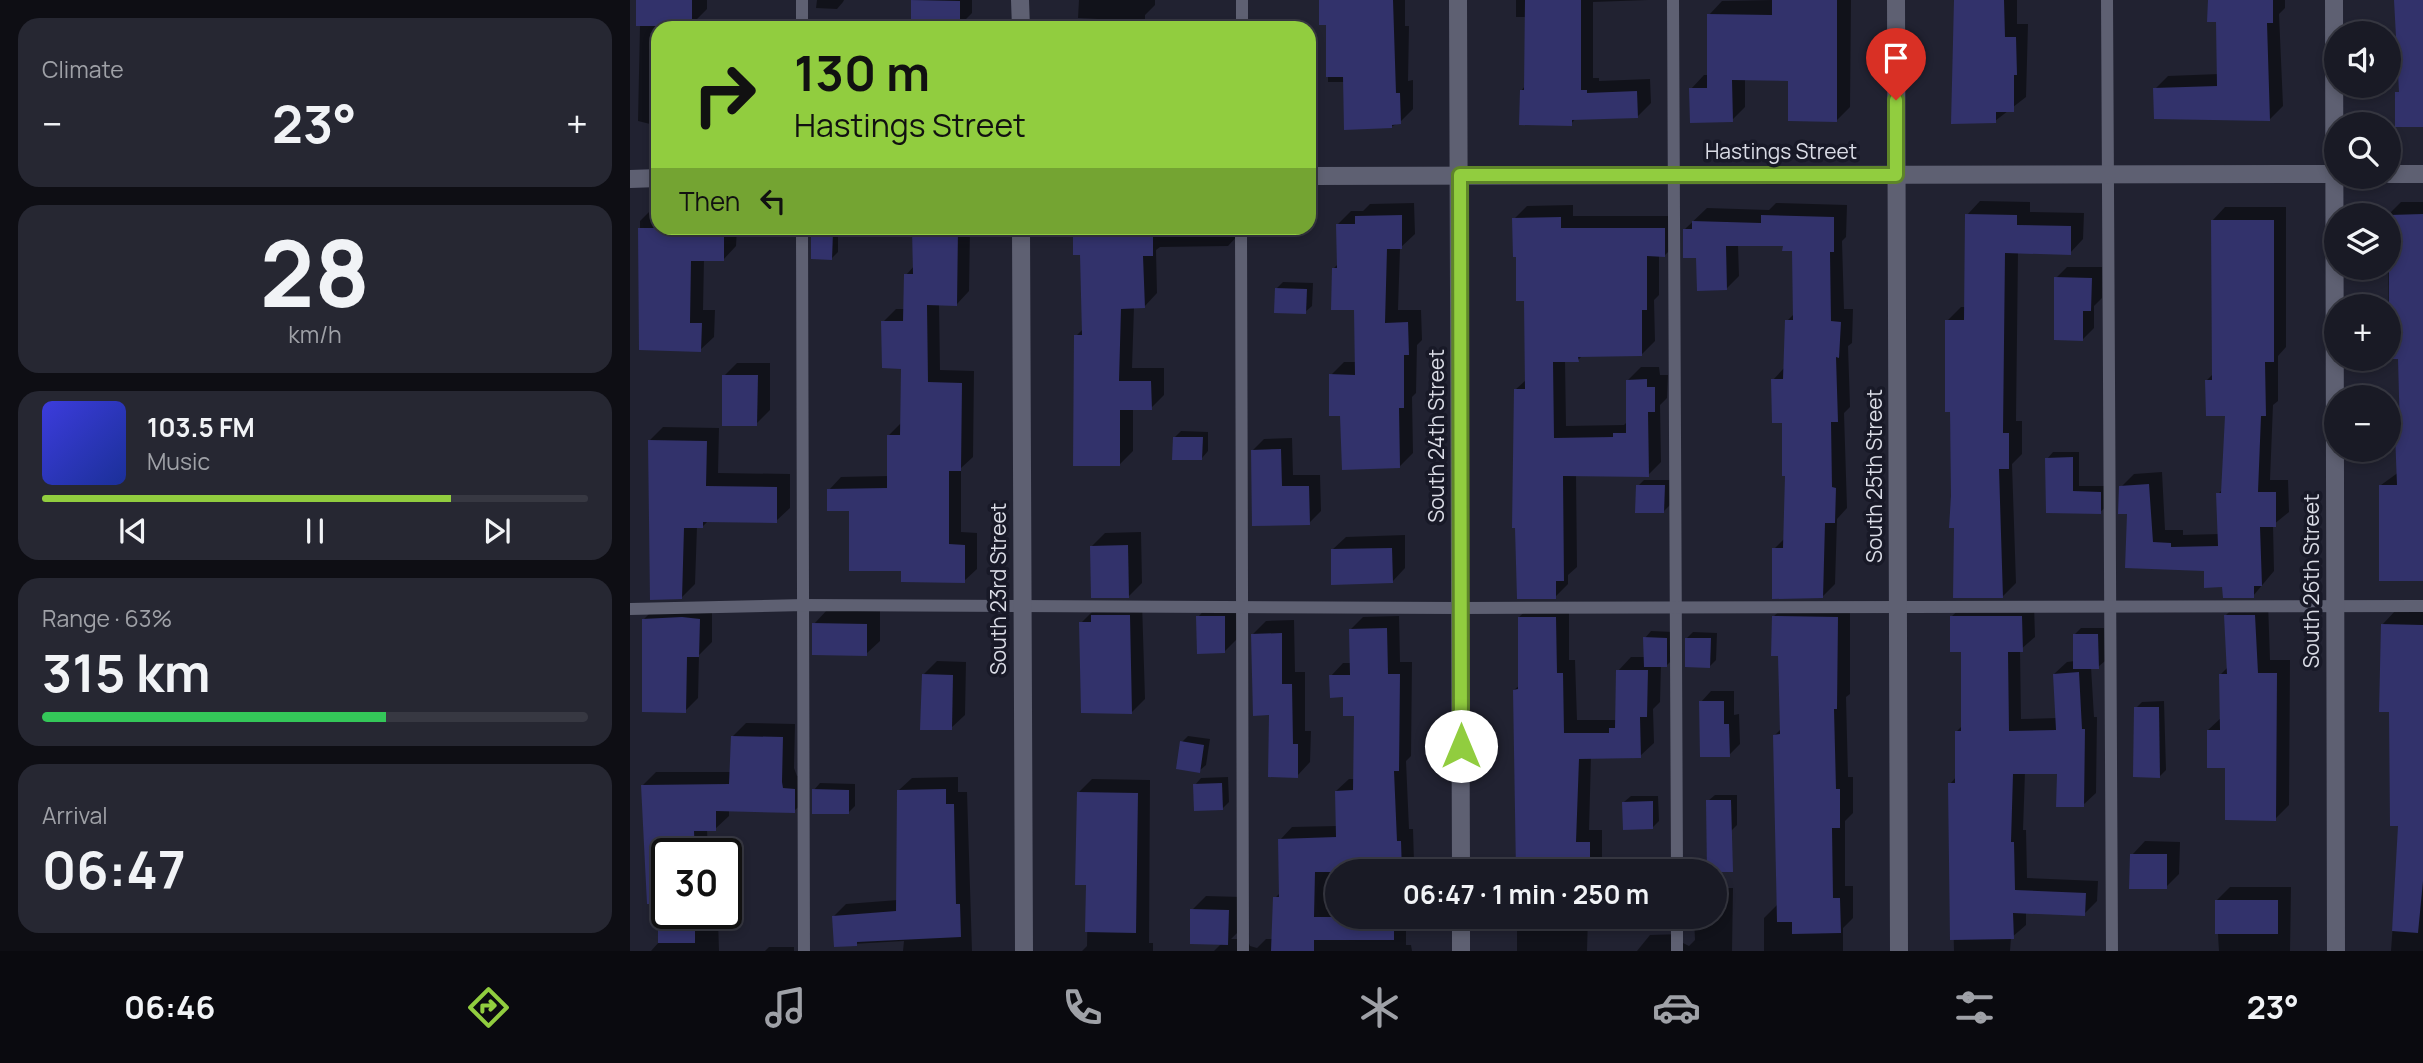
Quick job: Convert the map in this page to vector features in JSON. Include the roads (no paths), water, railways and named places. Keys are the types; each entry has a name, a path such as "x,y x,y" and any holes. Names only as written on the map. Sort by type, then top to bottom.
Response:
{"street":[{"path":"1020,0 1021,21"},
{"name":"South 24th Street","path":"1458,0 1461,859"},
{"name":"South 25th Street","path":"1896,0 1899,951"},
{"name":"South 26th Street","path":"2334,0 2335,112"},
{"name":"Hastings Street","path":"1316,176 2324,174"},
{"path":"2401,174 2423,174"},
{"path":"630,179 651,178"},
{"name":"South 26th Street","path":"2335,189 2336,951"},
{"name":"South 23rd Street","path":"1021,235 1024,951"},
{"path":"1461,929 1461,951"}],"lane":[{"path":"802,0 802,21"},
{"path":"1242,0 1242,21"},
{"path":"1673,0 1677,859"},
{"path":"2107,0 2112,951"},
{"path":"802,235 804,951"},
{"path":"1241,235 1243,951"},
{"path":"630,609 804,605 1460,608 2423,606"},
{"path":"1677,929 1677,951"}]}
